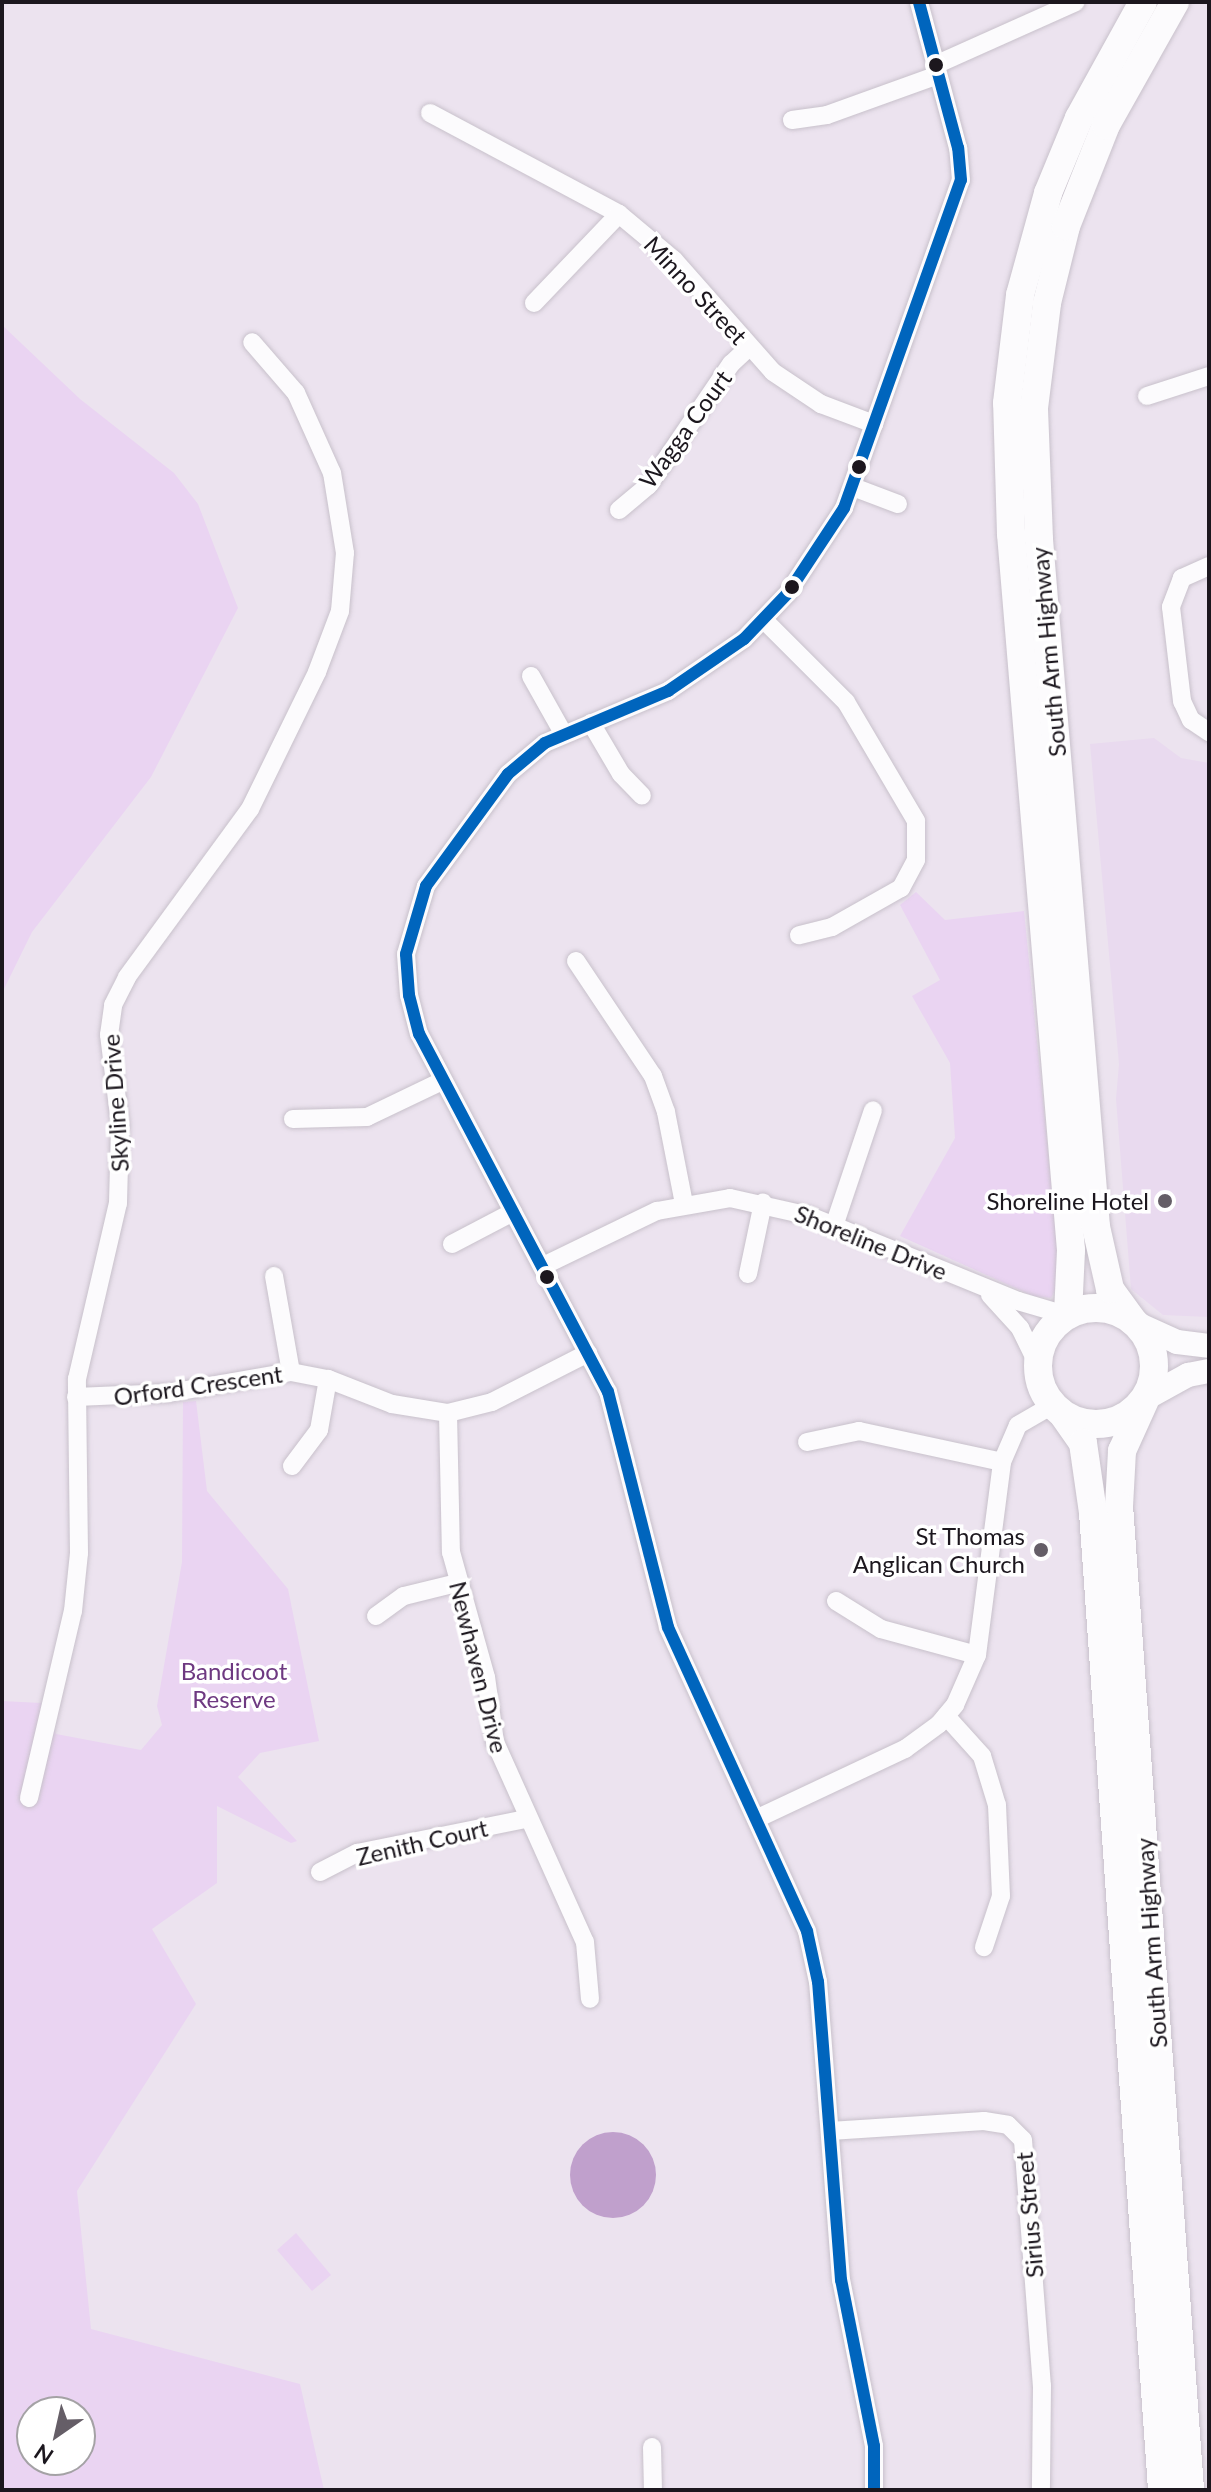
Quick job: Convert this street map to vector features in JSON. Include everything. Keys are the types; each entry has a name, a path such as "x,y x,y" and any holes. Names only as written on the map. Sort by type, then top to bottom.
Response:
{"main road":[{"name":"South Arm Highway","path":"1067,1314 1071,1250 1011,534 1007,403 1020,295 1048,193 1079,118 1143,2"},
{"name":"South Arm Highway","path":"1134,1322 1110,1289 1096,1227 1037,513 1034,408 1044,315 1066,226 1106,125 1175,2"},
{"path":"1209,1346 1177,1342 1106,1311 1067,1314 1047,1332 1036,1361 1038,1382 1058,1411 1105,1422 1188,1375 1209,1371"},
{"path":"1134,1322 1154,1351 1146,1398"},
{"name":"South Arm Highway","path":"1146,1398 1122,1451 1119,1506 1190,2490"},
{"name":"South Arm Highway","path":"1058,1411 1076,1429 1087,1458 1093,1512 1161,2489"}],"street":[{"path":"874,2490 874,2446 841,2280 814,1955 796,1903 668,1627 618,1422 588,1353 419,1034 409,995 406,954 414,916 437,866 494,789 525,758 563,733 688,680 764,620 821,548 853,487 961,180 919,2"},
{"path":"792,120 827,115 936,70 1076,2"},
{"name":"Minno Street","path":"430,113 619,214 674,260 749,347 806,396 874,424"},
{"path":"534,303 619,214"},
{"name":"Skyline Drive","path":"29,1798 61,1679 77,1581 76,1397 120,1184 120,1124 109,1048 113,1005 127,977 250,809 311,685 340,611 344,539 332,473 296,393 252,342"},
{"name":"Wagga Court","path":"619,510 648,486 731,364 749,347"},
{"path":"1147,396 1209,376"},
{"path":"853,487 898,504"},
{"path":"1209,566 1182,578 1171,607 1182,701 1191,720 1209,732"},
{"path":"764,620 846,702 916,821 916,860 901,888 832,927 799,935"},
{"path":"531,676 563,733"},
{"path":"591,723 621,774 642,796"},
{"path":"576,961 653,1076 666,1112 684,1204"},
{"path":"293,1119 367,1117 442,1081"},
{"path":"834,1226 873,1110"},
{"name":"Shoreline Drive","path":"543,1266 634,1220 684,1204 730,1198 763,1203 834,1226 979,1286 1067,1314"},
{"name":"Shoreline Drive","path":"748,1274 763,1203"},
{"path":"452,1244 513,1212"},
{"path":"274,1276 291,1372"},
{"name":"Shoreline Drive","path":"979,1286 1003,1306 1036,1361"},
{"name":"Orford Crescent","path":"76,1397 169,1393 291,1372 328,1379 392,1404 448,1413 492,1402 588,1353"},
{"path":"292,1466 319,1430 328,1379"},
{"path":"756,1819 905,1749 946,1716 977,1655 1002,1462 1018,1425 1058,1411"},
{"name":"Newhaven Drive","path":"448,1413 448,1523 457,1583 486,1677 495,1742 526,1819 585,1942 590,1999"},
{"path":"807,1442 859,1431 1002,1462"},
{"path":"376,1616 404,1596 457,1583"},
{"path":"836,1601 881,1629 977,1655"},
{"path":"946,1716 982,1756 997,1805 1001,1896 984,1947"},
{"name":"Zenith Court","path":"320,1872 357,1853 526,1819"},
{"name":"Sirius Street","path":"830,2131 984,2121 1008,2125 1023,2140 1042,2386 1041,2490"},
{"path":"652,2447 653,2490"}],"shaded area":[{"path":"1154,738 1181,758 1209,763 1209,1317 1163,1315 1131,1289 1116,1099 1119,1064 1090,744"},
{"path":"613,2132 637,2139 649,2151 656,2175 649,2199 637,2211 613,2218 589,2211 577,2199 570,2175 577,2151 589,2139"}],"green space":[{"path":"2,325 80,399 174,473 198,504 238,608 151,777 32,932 2,993"},
{"path":"916,892 945,920 1024,911 1057,1242 1057,1286 1051,1298 1033,1296 900,1236 955,1138 950,1063 912,996 940,980 900,905"},
{"name":"Bandicoot Reserve","path":"196,1401 207,1491 288,1589 319,1741 260,1753 238,1777 297,1841 291,1843 217,1806 217,1883 152,1929 196,2004 77,2191 91,2329 300,2384 324,2490 2,2490 2,1701 41,1703 56,1734 141,1750 162,1725 157,1706 182,1562 183,1402"},
{"path":"296,2233 331,2275 312,2291 277,2250"}],"transit line":[{"path":"874,2490 874,2446 841,2280 818,1982 807,1931 668,1627 608,1392 419,1034 409,995 406,954 426,886 508,774 545,743 668,691 744,639 788,593 844,508 961,180 958,148 919,2"}],"place":[{"name":"Shoreline Hotel","path":"1165,1201"},
{"name":"St Thomas Anglican Church","path":"1041,1550"}]}
